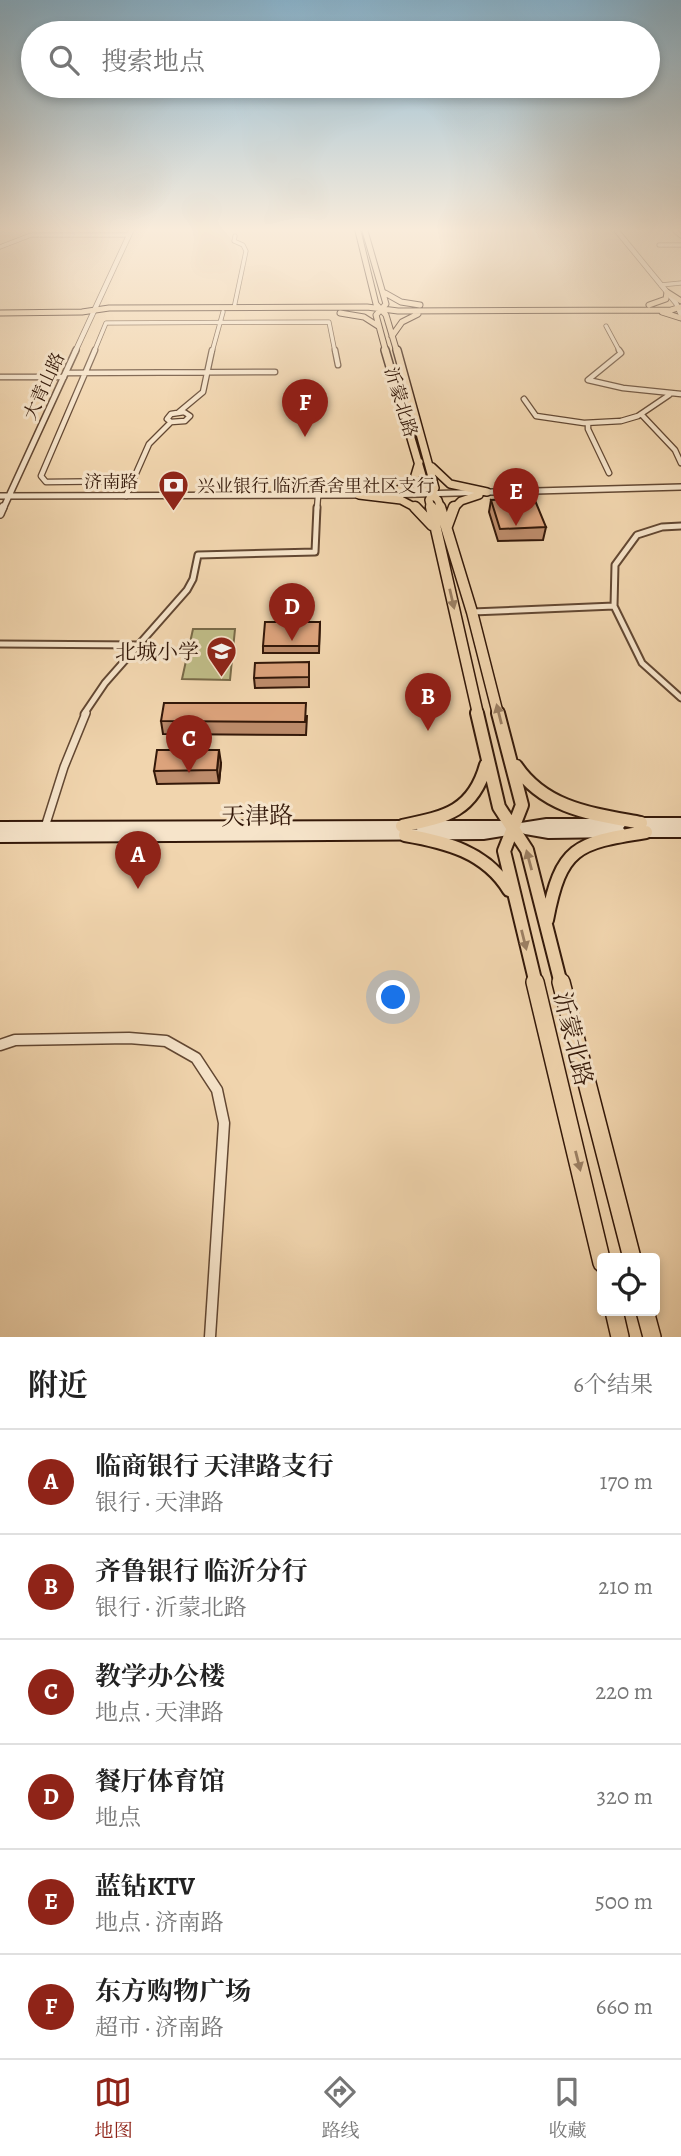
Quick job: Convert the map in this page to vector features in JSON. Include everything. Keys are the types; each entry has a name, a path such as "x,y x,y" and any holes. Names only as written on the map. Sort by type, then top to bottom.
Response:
{"main road":[{"path":"312,310 360,301 367,293"},
{"name":"沂蒙北路","path":"374,293 376,304 386,315 392,336 423,461 426,489 438,500 486,762 499,807 527,850 631,1253"},
{"name":"沂蒙北路","path":"385,293 386,304 376,315 423,461"},
{"path":"386,293 408,303 451,309"},
{"path":"646,308 663,302 667,293"},
{"path":"668,293 680,310"},
{"path":"0,311 234,308 312,310 352,314 364,317 379,326"},
{"path":"392,336 407,318 451,309"},
{"path":"95,310 680,310"},
{"path":"359,495 396,491 407,486 413,482 423,461 442,481 452,486 487,493"},
{"path":"359,495 412,503 422,509 442,532 457,502 487,493"},
{"name":"沂蒙北路","path":"442,532 472,612 522,805 504,851 600,1253"},
{"path":"509,752 518,771 549,801 644,828"},
{"path":"403,830 456,812 470,801 482,784 486,762"},
{"name":"天津路","path":"0,827 403,830 483,834 514,827 549,833 644,828 681,823"},
{"path":"546,926 552,892 567,857 589,842 644,828"},
{"name":"天津路","path":"644,828 681,832"},
{"path":"403,830 437,840 480,859 505,881 514,902"},
{"name":"天津路","path":"0,837 403,830"},
{"path":"615,1316 620,1337"},
{"path":"647,1316 652,1337"}],"street":[{"name":"大青山路","path":"0,514 103,293"},
{"path":"234,308 237,293"},
{"path":"171,422 167,417 179,412 203,392 205,374 223,312"},
{"path":"131,481 46,482 41,475 106,323 329,322 338,365"},
{"path":"606,326 621,353 588,380 639,390 681,394"},
{"path":"0,377 275,372"},
{"path":"639,390 654,403"},
{"path":"524,399 536,416 588,423 634,418 660,398 674,394"},
{"path":"125,496 149,444 171,422 182,422 190,418 188,414 179,412"},
{"path":"641,414 676,450 681,463"},
{"path":"588,423 588,429 609,473"},
{"name":"济南路","path":"0,496 432,495 681,486"},
{"path":"45,827 74,736 84,715 105,683 187,590 193,579 198,555 316,552 318,496"},
{"path":"681,526 662,527 637,535 615,565 614,606 642,663 681,698"},
{"path":"472,612 614,606"},
{"path":"0,644 141,645"},
{"path":"0,1045 15,1040 129,1038 166,1041 196,1058 217,1090 224,1123 210,1337"}],"shaded area":[{"path":"193,629 235,629 230,680 182,679"}],"building":[{"path":"534,498 546,527 500,529 491,500"},
{"path":"265,622 320,622 319,646 263,646"},
{"path":"309,662 309,677 254,678 255,663"},
{"path":"164,703 306,703 305,722 161,721"},
{"path":"157,750 219,750 217,770 154,771"}],"place":[{"name":"东方购物广场","path":"305,437"},
{"name":"兴业银行 临沂香舍里社区支行","path":"174,513"},
{"name":"蓝钻KTV","path":"516,526"},
{"name":"餐厅体育馆","path":"292,641"},
{"name":"北城小学","path":"222,679"},
{"name":"齐鲁银行 临沂分行","path":"428,731"},
{"name":"教学办公楼","path":"189,773"},
{"name":"临商银行 天津路支行","path":"138,889"}]}
